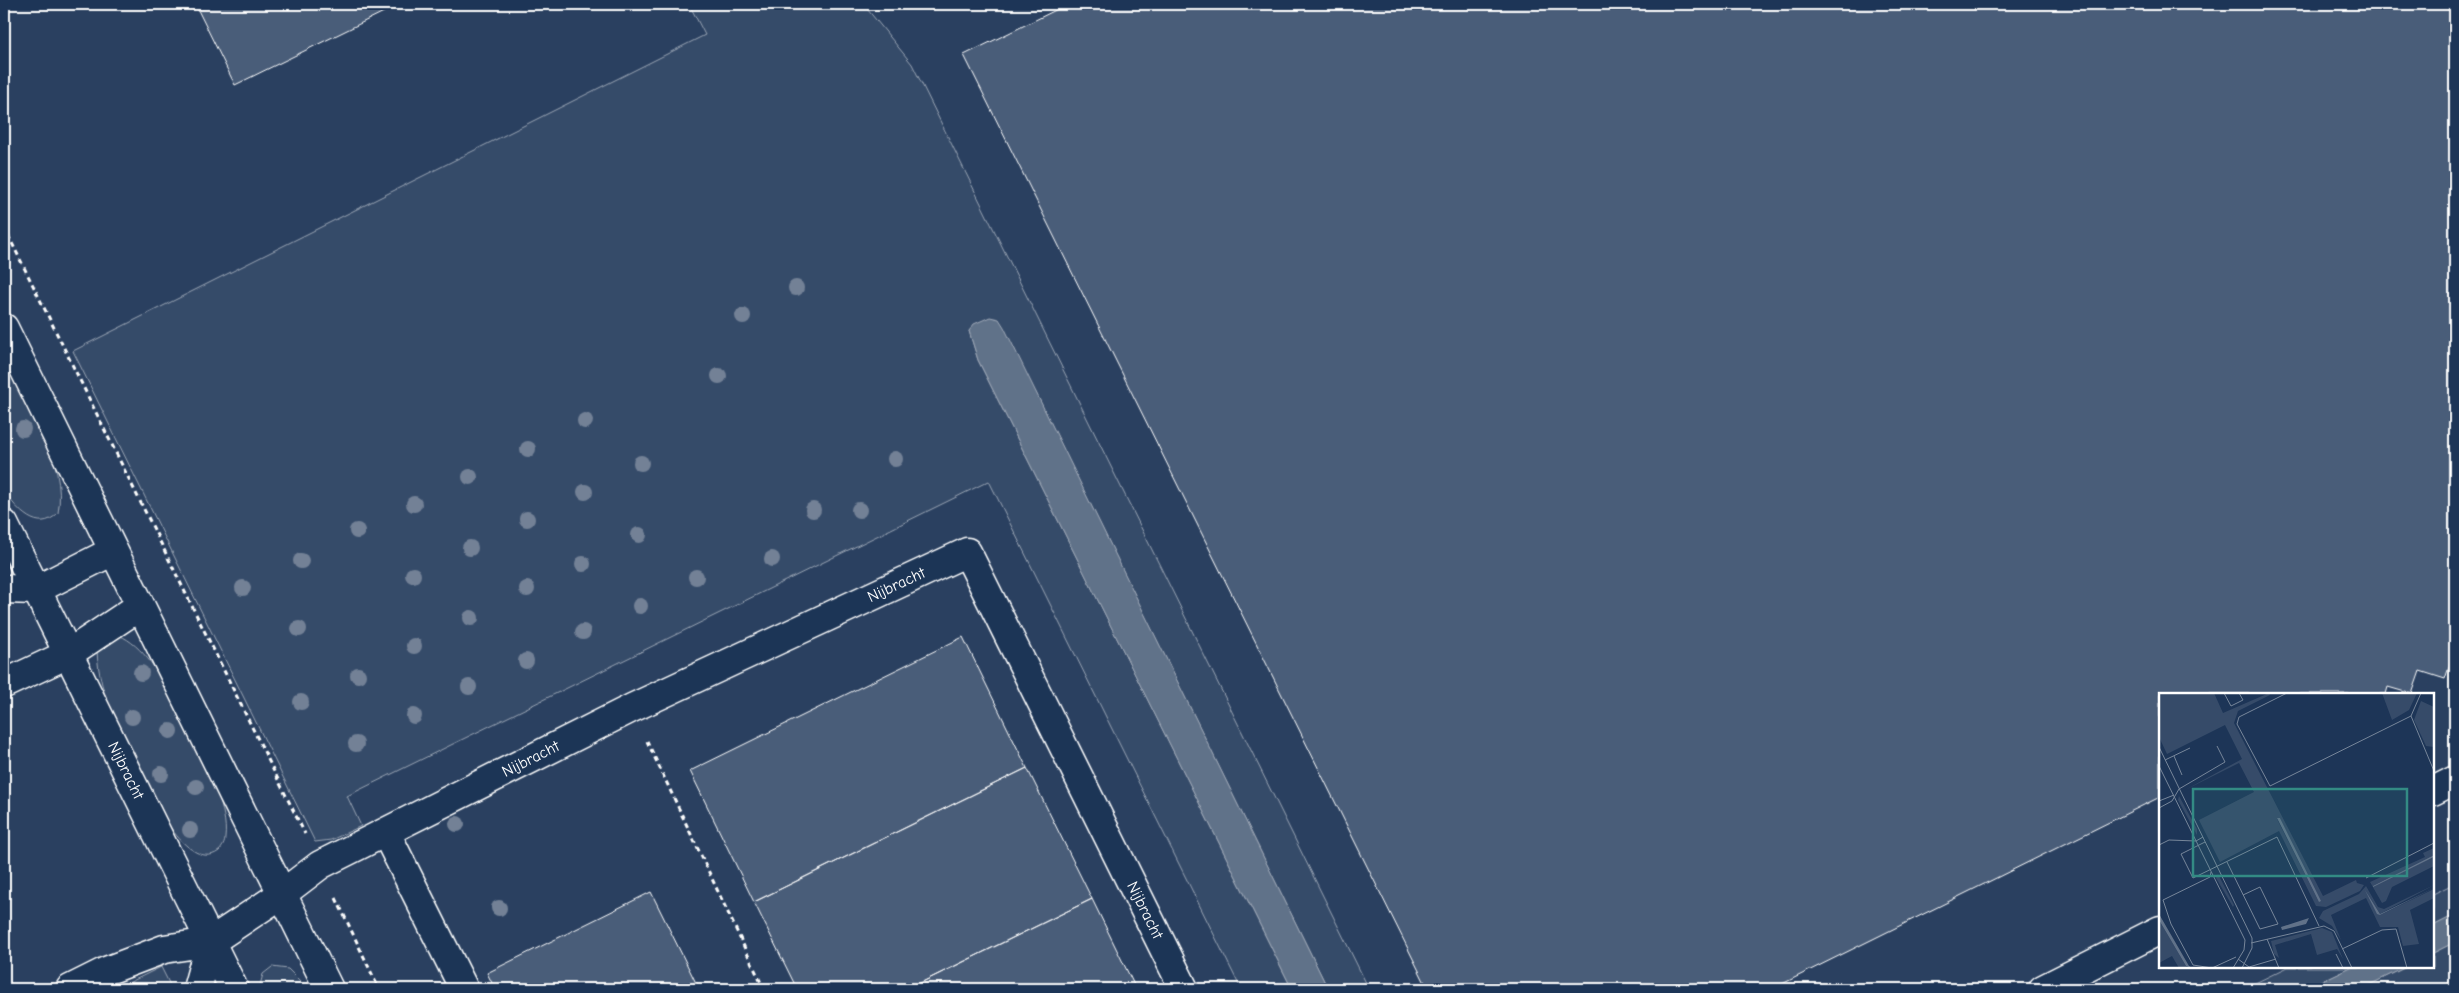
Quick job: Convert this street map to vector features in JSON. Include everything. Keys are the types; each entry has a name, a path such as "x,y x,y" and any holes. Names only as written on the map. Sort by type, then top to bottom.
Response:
{"street":[{"path":"4,328 329,989"},
{"name":"Nijbracht","path":"4,524 234,989"},
{"path":"4,589 36,590 113,551"},
{"name":"Nijbracht","path":"70,989 106,971 164,949 210,942 282,894 320,865 632,708 967,552 1184,989"},
{"path":"4,684 68,654 140,606"},
{"path":"2434,790 2455,780"},
{"path":"386,833 464,989"},
{"path":"2043,989 2159,931"},
{"path":"197,989 210,942"}],"path":[{"path":"4,228 320,865 379,989"},
{"path":"632,708 764,989"}],"shaded area":[{"path":"4,4 2455,4 2455,989 4,989"},
{"path":"689,4 863,4 912,64 1369,989 1328,989 1035,391 971,329 969,331 978,360 1292,989 1241,989 989,481 347,796 361,826 331,840 315,842 73,351 705,35"},
{"path":"990,317 999,319 1004,327 1328,989 1292,989 978,360 969,331 974,324"},
{"path":"4,355 43,432 57,473 58,513 50,519 43,521 28,517 4,491"},
{"path":"115,634 132,643 147,658 162,679 176,703 218,793 225,821 225,840 220,850 212,855 205,855 192,850 179,839 166,822 121,733 107,701 98,667 97,649"},
{"path":"2455,883 2455,915 2434,926 2434,894"},
{"path":"2455,915 2455,942 2434,952 2434,926"},
{"path":"2455,942 2455,989 2361,989 2404,968 2434,968 2434,952"},
{"path":"161,967 172,989 116,989"},
{"path":"272,967 288,969 308,989 259,989 263,974"},
{"path":"2286,968 2349,968 2305,989 2243,989"},
{"path":"2349,968 2404,968 2361,989 2305,989"}],"building":[{"path":"195,4 400,4 235,85"},
{"path":"1068,4 2455,4 2455,656 2453,655 2445,679 2420,671 2412,693 2388,687 2386,693 2159,693 2159,797 1772,989 1428,989 964,55"},
{"path":"963,637 1027,768 754,902 690,771"},
{"path":"1027,768 1092,899 908,989 797,989 754,902"},
{"path":"651,892 699,989 495,989 487,973"},
{"path":"1092,899 1136,989 908,989"}]}
